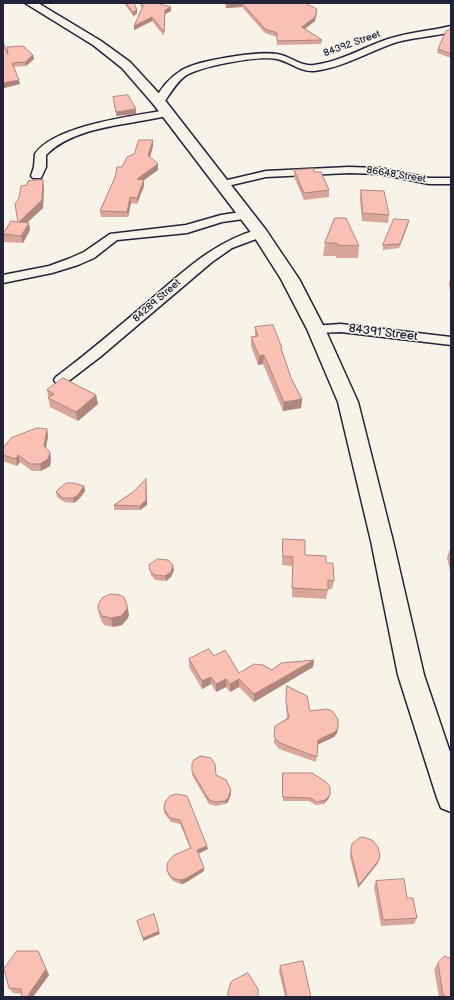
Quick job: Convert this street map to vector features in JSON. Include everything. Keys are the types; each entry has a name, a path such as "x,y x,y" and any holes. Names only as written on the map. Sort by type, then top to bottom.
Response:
{"street":[{"path":"30,3 103,47 126,65 163,108 247,215 290,279 316,329 348,402 382,541 411,675 451,798"},
{"name":"84392 Street","path":"163,108 168,88 187,72 198,67 260,55 275,56 302,68 312,68 344,60 394,40 451,30"},
{"path":"37,176 40,167 40,154 48,144 79,132 163,108"},
{"name":"86648 Street","path":"223,184 266,174 349,170 380,171 428,181 451,181"},
{"path":"3,279 52,270 89,255 114,237 188,229 221,219 247,215"},
{"name":"84289 Street","path":"61,380 95,354 207,259 228,245 260,233"},
{"name":"84391 Street","path":"316,329 341,328 451,341"}],"building":[{"path":"126,3 134,3 137,10 133,12"},
{"path":"141,3 156,3 171,7 165,10 164,32 152,17 134,26 143,6"},
{"path":"226,3 242,3 226,5"},
{"path":"242,3 305,3 317,9 315,17 302,27 322,40 277,41 277,33 265,29"},
{"path":"450,30 451,54 438,49 446,31"},
{"path":"3,42 8,55 7,47 23,46 33,55 25,62 12,63 19,80 3,83"},
{"path":"128,95 136,109 116,112 113,97"},
{"path":"139,140 153,140 148,155 158,164 137,179 144,180 137,198 130,197 127,212 100,211 115,177 117,167 122,167 127,157 134,154"},
{"path":"314,169 314,172 321,172 329,190 304,193 294,170"},
{"path":"43,180 42,200 19,222 29,223 21,236 3,234 11,221 18,222 15,204 19,198 21,186 27,185 28,181"},
{"path":"361,190 384,191 389,215 363,213"},
{"path":"335,218 346,218 359,246 325,243"},
{"path":"394,219 409,220 400,244 383,245"},
{"path":"273,325 291,378 302,399 284,402 264,355 259,356 251,337 258,336 255,327"},
{"path":"63,378 96,395 76,412 48,398 54,394 47,390"},
{"path":"37,428 47,429 44,446 50,452 48,459 40,464 30,464 18,455 16,459 3,455 3,448 11,438"},
{"path":"146,479 146,500 140,506 114,505 133,492"},
{"path":"67,483 74,483 84,486 78,495 73,498 63,498 56,492"},
{"path":"283,539 305,540 305,555 326,556 326,563 333,563 334,581 328,580 328,590 292,588 293,557 283,556"},
{"path":"158,559 168,560 173,565 171,572 165,576 155,575 150,571 149,565"},
{"path":"111,594 124,597 127,609 121,616 111,618 102,616 98,609 98,605 102,598"},
{"path":"209,649 214,656 225,650 239,673 254,664 263,665 272,670 281,663 314,660 254,694 239,679 230,684 226,679 216,684 211,677 202,681 189,659"},
{"path":"287,686 307,696 310,711 327,709 332,711 338,719 338,728 335,732 318,740 317,757 280,743 274,737 275,726 289,718 286,701"},
{"path":"201,756 211,758 215,764 216,775 226,780 231,790 225,801 216,802 209,800 192,771 192,763"},
{"path":"283,773 312,773 326,782 330,787 330,795 325,800 317,802 310,798 283,797"},
{"path":"177,794 187,796 207,846 197,850 204,868 185,879 180,880 172,878 167,871 168,862 174,855 191,848 180,820 170,818 164,809 165,802 170,796"},
{"path":"363,837 372,840 378,847 380,856 379,860 359,885 351,848 352,844 359,838"},
{"path":"404,879 407,898 413,898 417,918 383,920 376,881"},
{"path":"154,914 159,931 143,938 137,921"},
{"path":"17,951 38,951 46,969 27,997 22,997 21,989 9,988 4,969"},
{"path":"445,956 451,959 451,997 443,995 438,963"},
{"path":"303,961 311,997 287,997 280,966"},
{"path":"248,973 258,989 258,997 228,997 231,982"}]}
